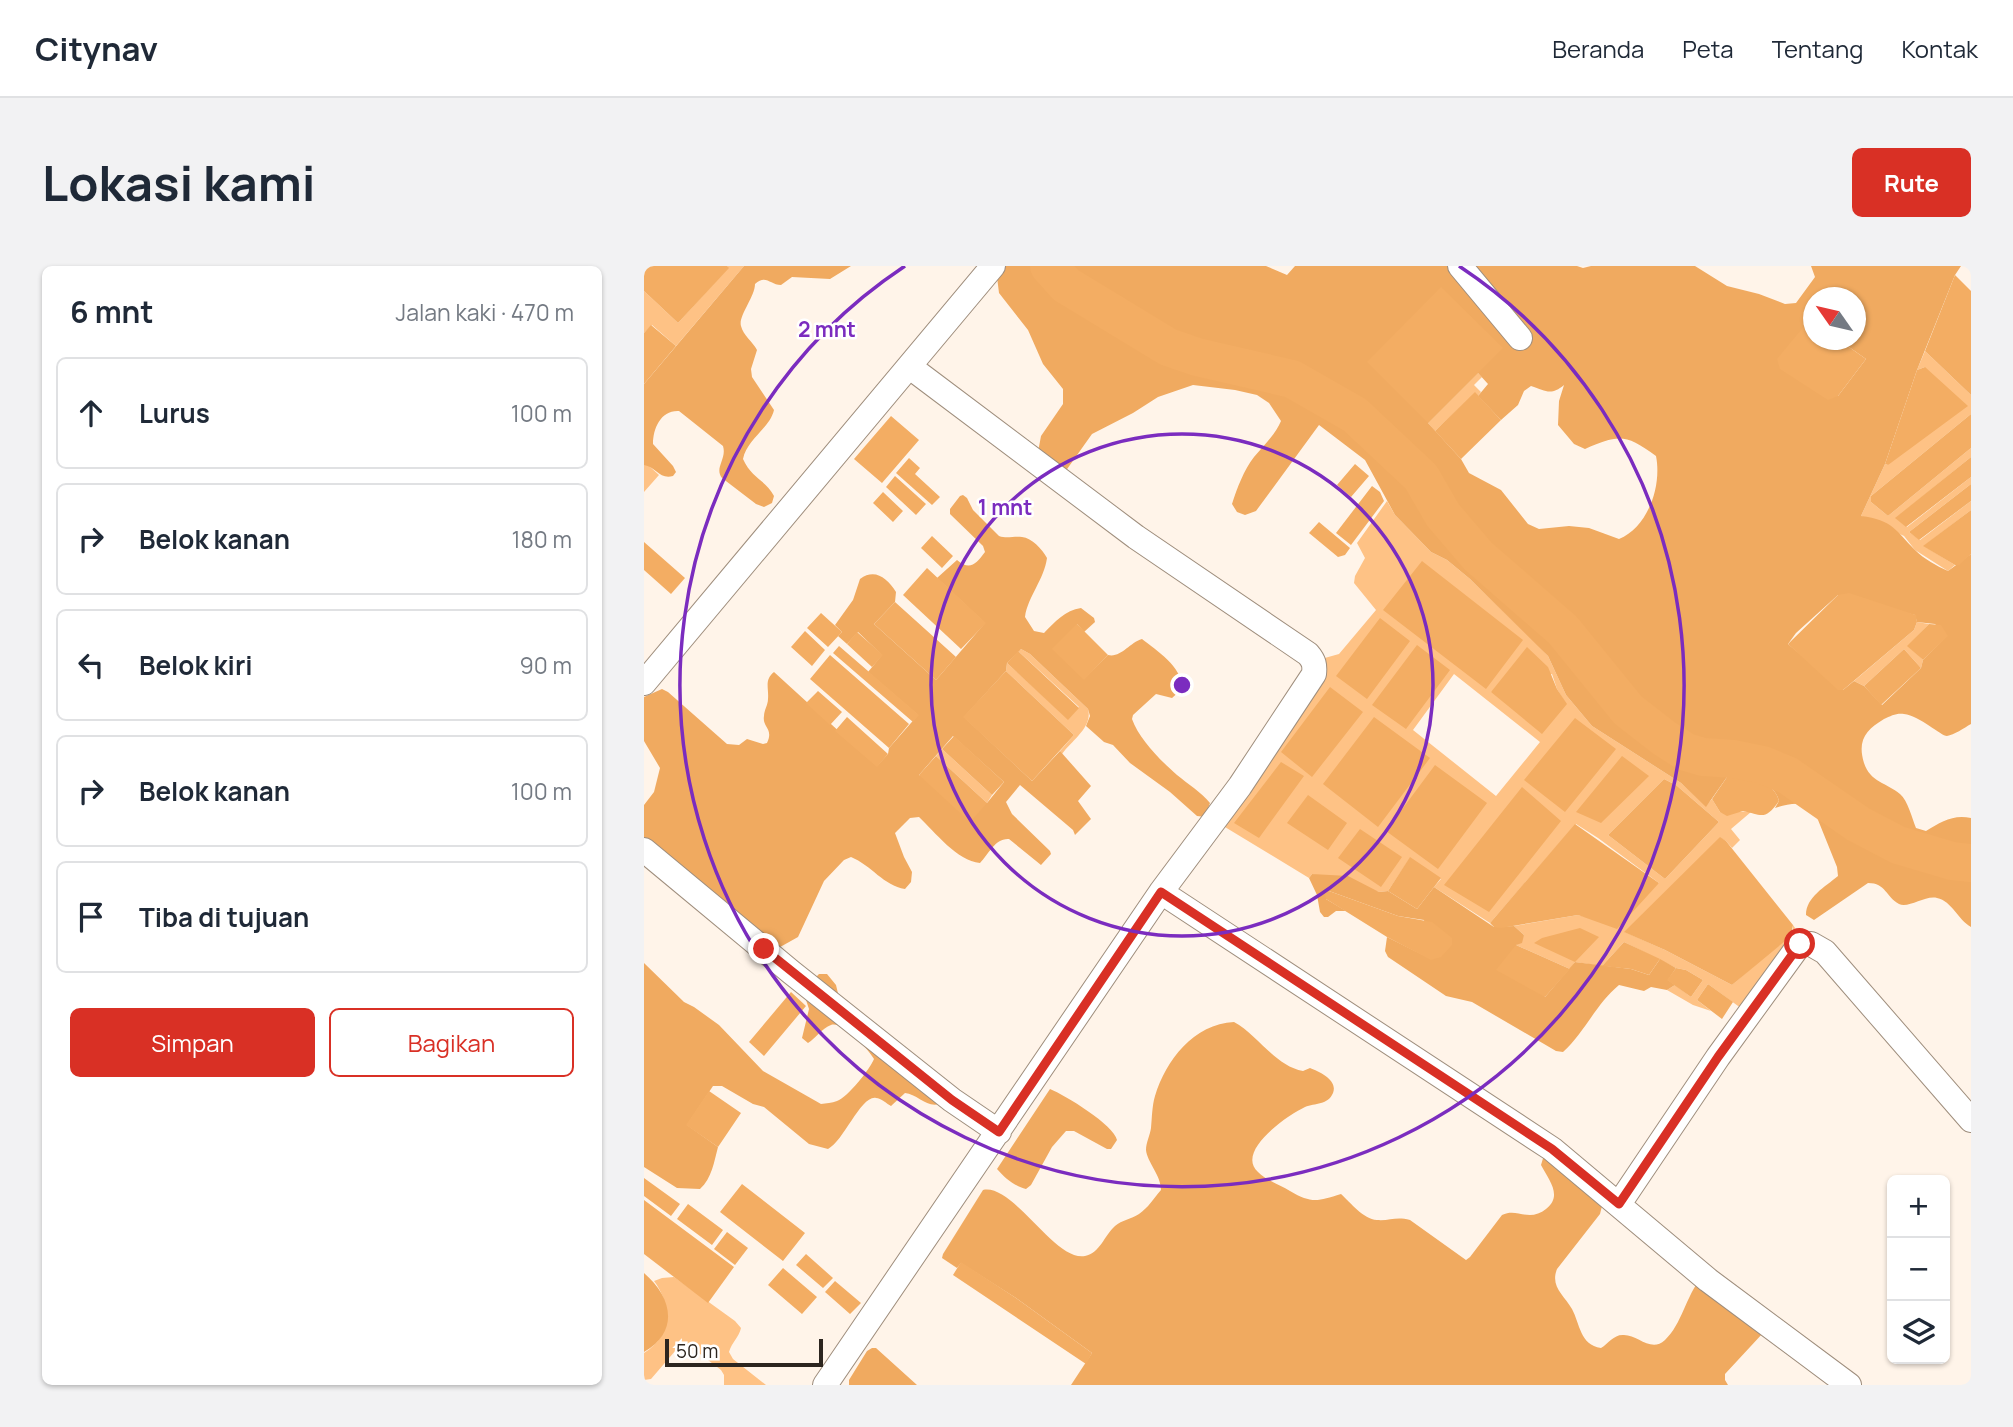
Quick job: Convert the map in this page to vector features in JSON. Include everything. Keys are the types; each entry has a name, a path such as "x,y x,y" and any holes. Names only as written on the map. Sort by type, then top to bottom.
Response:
{"street":[{"path":"644,683 993,266"},
{"path":"1460,266 1520,338"},
{"path":"825,1385 1161,892 1240,786 1314,674 1314,661 1307,653 1136,537 910,366"},
{"path":"644,850 952,1100 999,1132"},
{"path":"1161,892 1552,1149 1708,1279 1849,1385"},
{"path":"1619,1204 1718,1057 1800,944 1811,944 1825,952 1971,1120"}],"shaded area":[{"path":"644,266 729,268 678,323 644,291"},
{"path":"727,266 744,266 676,346 652,325 644,333 644,291 678,323"},
{"path":"744,266 851,266 830,279 792,277 781,285 759,281 755,284 742,317 742,329 757,350 751,369 752,377 774,410 749,445 743,459 774,496 772,503 764,507 722,478 719,471 723,446 679,411 667,413 659,421 653,444 676,472 669,477 644,465 644,384"},
{"path":"1006,266 1266,266 1287,275 1295,266 1695,266 1727,286 1785,304 1796,303 1803,293 1803,350 1818,350 1838,396 1866,359 1853,350 1866,350 1866,287 1808,287 1815,277 1811,266 1961,266 1917,370 1885,464 1861,516 1887,523 1922,556 1948,571 1971,554 1971,724 1947,736 1910,716 1896,714 1872,727 1863,742 1862,755 1870,774 1903,797 1916,828 1926,831 1953,818 1971,818 1971,927 1942,900 1927,898 1903,905 1879,885 1868,883 1814,920 1806,915 1813,898 1838,876 1837,867 1814,810 1800,804 1775,808 1779,801 1776,794 1765,784 1750,779 1727,777 1706,807 1681,783 1592,726 1566,695 1548,656 1470,579 1447,560 1431,552 1395,515 1365,460 1319,425 1256,511 1245,515 1237,512 1232,504 1236,492 1250,462 1281,421 1269,403 1257,395 1193,385 1158,397 1092,434 1065,472 1038,452 1041,436 1063,404 1063,389 1043,364 1028,330 999,293 997,277","holes":["1478,373 1488,384 1478,396 1501,420 1518,405 1524,391 1531,386 1552,391 1564,385 1559,401 1558,425 1574,444 1585,449 1614,439 1629,440 1656,456 1655,492 1638,525 1619,539 1589,528 1569,526 1539,529 1528,524 1501,490 1469,473 1461,459 1428,423","1838,595 1915,615 1917,622 1935,624 1947,636 1923,660 1921,668 1882,705 1864,686 1854,681 1843,690 1788,644 1796,633"]},
{"path":"1955,275 1971,291 1971,395 1925,351"},
{"path":"1441,287 1503,348 1428,423 1367,362"},
{"path":"651,325 676,346 644,384 644,333"},
{"path":"1803,328 1803,350 1853,350 1866,359 1838,396 1828,400 1780,369 1777,359"},
{"path":"1925,351 1971,395 1971,414 1871,496 1871,502 1888,516 1971,448 1971,457 1896,518 1907,527 1971,477 1971,484 1909,532 1920,540 1971,501 1971,510 1924,546 1955,565 1948,571 1915,550 1904,536 1861,516 1885,464 1888,465 1925,367 1917,370"},
{"path":"1925,367 1968,406 1888,465 1885,464 1917,370"},
{"path":"1478,373 1482,377 1474,385 1481,392 1478,396 1475,393 1435,431 1428,423"},
{"path":"1475,392 1501,420 1461,459 1435,431"},
{"path":"1971,414 1971,448 1888,516 1871,502 1871,496"},
{"path":"891,416 919,440 882,483 854,459"},
{"path":"1971,457 1971,477 1906,527 1895,518"},
{"path":"909,458 920,468 915,474 940,497 932,505 896,473"},
{"path":"1355,464 1369,476 1351,497 1337,485"},
{"path":"644,465 648,465 659,475 644,492"},
{"path":"895,476 926,504 916,515 886,487"},
{"path":"1971,484 1971,501 1919,540 1909,532"},
{"path":"1372,486 1380,492 1384,501 1351,545 1336,533"},
{"path":"883,492 903,511 893,522 873,503"},
{"path":"960,496 967,498 973,510 999,536 1029,539 1047,558 1025,617 1034,631 1044,633 1061,617 1075,609 1081,608 1094,618 1095,622 1084,632 1077,624 1084,679 1108,655 1117,654 1142,639 1174,667 1182,689 1172,698 1156,694 1132,719 1145,742 1158,756 1210,803 1205,817 1197,816 1130,763 1113,745 1104,742 1086,726 1090,716 1088,709 1030,654 1021,649 1007,663 1006,671 964,717 1032,781 1060,751 1091,786 1078,801 1091,819 1075,835 1073,830 1020,785 1006,802 1012,814 1050,851 1051,854 1041,865 1009,839 996,844 980,863 971,861 947,845 919,817 910,818 895,833 912,872 911,882 905,889 891,884 851,857 844,860 824,881 798,937 773,951 644,850 644,805 654,792 660,768 644,741 644,697 662,689 727,744 739,745 747,739 763,744 767,743 769,738 764,714 768,701 768,681 774,672 877,766 918,715 868,672 882,655 858,632 847,644 838,636 842,632 835,625 853,600 860,579 871,574 880,576 896,592 895,602 874,624 936,680 985,623 937,578 957,560 972,565 985,552 983,546 950,514 950,509","holes":["953,736 1004,782 987,803 919,775"]},
{"path":"1387,501 1395,515 1431,552 1447,560 1470,579 1548,656 1566,695 1592,726 1681,783 1706,806 1712,799 1720,812 1751,812 1731,829 1740,840 1732,848 1720,838 1625,932 1732,985 1793,932 1793,925 1806,944 1749,1014 1708,984 1697,1000 1711,1011 1693,1005 1667,990 1675,985 1691,997 1703,980 1624,942 1602,966 1575,962 1570,969 1516,945 1524,935 1514,926 1578,915 1586,917 1659,883 1576,824 1490,923 1434,887 1441,879 1410,858 1388,891 1379,892 1312,874 1309,878 1215,821 1314,661 1339,654 1376,610 1354,583 1365,558 1357,543","holes":["1454,674 1540,742 1496,796 1413,730","1552,674 1566,704 1491,692","1664,779 1676,785 1719,822 1665,879 1608,835"]},
{"path":"1971,510 1971,554 1959,565 1923,546"},
{"path":"1319,522 1350,548 1345,555 1338,557 1309,533"},
{"path":"932,536 953,556 942,568 921,548"},
{"path":"644,542 685,578 671,594 644,570"},
{"path":"1422,561 1523,640 1486,689 1383,610"},
{"path":"927,568 986,623 961,649 903,595"},
{"path":"1849,593 1916,615 1917,622 1914,630 1843,690 1838,690 1788,644 1838,595"},
{"path":"895,602 956,657 936,680 874,624"},
{"path":"821,613 842,632 828,647 807,628"},
{"path":"1380,618 1410,641 1367,699 1336,676"},
{"path":"1917,622 1929,624 1908,646 1923,660 1921,668 1904,649 1864,686 1854,681 1914,630"},
{"path":"1077,624 1108,655 1084,680 1052,649"},
{"path":"1929,624 1941,625 1948,636 1923,660 1907,646"},
{"path":"805,631 825,650 812,666 791,647"},
{"path":"857,632 883,655 872,667 847,644"},
{"path":"1417,645 1450,670 1406,729 1372,705"},
{"path":"839,646 919,715 913,722 833,653"},
{"path":"1527,647 1548,667 1567,704 1542,734 1491,692"},
{"path":"1021,649 1030,654 1088,709 1089,716 1085,727 1062,754 1060,751 1074,735 1006,671 1007,663 1068,719 1079,707 1018,651"},
{"path":"1904,649 1921,668 1881,705 1864,686"},
{"path":"1018,651 1079,708 1068,720 1007,663"},
{"path":"830,655 909,724 889,748 810,679"},
{"path":"1006,671 1074,735 1032,781 963,717"},
{"path":"1330,687 1363,712 1312,777 1281,752"},
{"path":"818,691 842,712 830,725 806,703"},
{"path":"847,717 888,754 877,767 835,731"},
{"path":"1374,717 1430,758 1378,827 1323,784"},
{"path":"1575,718 1616,749 1565,812 1524,780"},
{"path":"954,736 1004,782 992,795 942,749"},
{"path":"942,749 992,795 987,803 936,756"},
{"path":"936,756 987,803 970,822 919,775"},
{"path":"1622,756 1649,776 1601,823 1576,812"},
{"path":"1281,762 1304,776 1259,838 1234,823"},
{"path":"1435,765 1487,803 1438,869 1386,831"},
{"path":"1727,777 1757,780 1773,790 1779,801 1770,812 1759,815 1743,811 1727,816 1720,812 1712,799"},
{"path":"1664,779 1676,785 1719,822 1665,879 1608,835"},
{"path":"1522,787 1561,821 1489,912 1444,885"},
{"path":"1308,795 1347,823 1328,850 1287,823"},
{"path":"1575,824 1659,883 1617,929 1578,915 1494,927 1490,923"},
{"path":"1360,829 1402,857 1381,887 1338,858"},
{"path":"1720,837 1793,925 1791,936 1732,985 1624,932"},
{"path":"1410,857 1441,878 1417,909 1388,891"},
{"path":"1312,874 1348,876 1379,892 1388,891 1417,909 1434,887 1494,927 1514,926 1524,935 1522,943 1516,945 1545,997 1575,962 1631,969 1649,975 1660,959 1676,968 1668,980 1675,985 1667,990 1651,987 1644,991 1619,985 1571,1044 1563,1052 1556,1051 1472,1002 1446,996 1388,957 1385,951 1387,937 1431,959 1424,920 1398,916 1329,891 1326,899 1346,911 1336,911 1324,917 1309,878"},
{"path":"1329,891 1398,916 1432,922 1452,938 1452,945 1441,957 1431,960 1387,937 1326,899 1325,893"},
{"path":"1580,928 1599,937 1575,962 1534,943 1542,938"},
{"path":"1624,942 1660,959 1649,975 1631,969 1602,966"},
{"path":"1516,945 1570,969 1545,997 1496,970"},
{"path":"644,963 684,1002 719,1025 763,1071 821,1104 837,1101 847,1094 874,1059 855,1037 836,1025 825,1028 808,1043 802,1038 809,1009 804,994 806,987 819,974 827,974 836,985 841,1006 939,1104 930,1104 905,1093 891,1106 878,1098 870,1099 828,1149 809,1144 764,1107 753,1104 722,1086 713,1086 687,1125 718,1147 712,1170 700,1189 677,1188 644,1167"},
{"path":"1676,968 1686,970 1703,980 1691,997 1667,980"},
{"path":"1708,984 1733,1002 1722,1019 1697,1000"},
{"path":"791,992 806,1006 764,1056 749,1042"},
{"path":"1234,1022 1284,1063 1303,1071 1310,1068 1319,1072 1331,1080 1334,1088 1328,1100 1297,1111 1258,1144 1253,1154 1253,1164 1258,1172 1269,1180 1310,1200 1341,1194 1357,1210 1372,1219 1410,1220 1466,1260 1502,1215 1534,1215 1551,1204 1554,1193 1541,1165 1544,1155 1602,1206 1600,1214 1555,1275 1559,1290 1589,1343 1601,1348 1614,1337 1624,1335 1650,1344 1660,1344 1676,1326 1701,1278 1763,1333 1725,1374 1728,1385 1071,1385 1092,1353 1016,1298 961,1263 957,1268 942,1258 943,1254 983,1190 995,1191 1007,1198 1047,1236 1073,1255 1085,1256 1098,1248 1115,1226 1142,1212 1161,1190 1146,1150 1154,1100 1166,1070 1174,1057 1194,1037 1206,1029"},
{"path":"1050,1089 1098,1119 1117,1140 1111,1149 1107,1149 1074,1131 1066,1131 1052,1147 1031,1185 1026,1189 1010,1181 997,1169"},
{"path":"709,1091 741,1113 718,1147 686,1125"},
{"path":"644,1178 680,1204 671,1216 644,1196"},
{"path":"742,1184 805,1233 783,1261 720,1212"},
{"path":"644,1200 734,1267 708,1303 644,1254"},
{"path":"688,1204 723,1230 712,1245 677,1219"},
{"path":"727,1232 748,1248 735,1265 714,1249"},
{"path":"806,1254 833,1278 823,1288 796,1265"},
{"path":"961,1262 1092,1353 1086,1364 953,1275"},
{"path":"783,1268 817,1297 802,1314 768,1285"},
{"path":"644,1273 661,1293 668,1314 663,1334 644,1352"},
{"path":"674,1277 741,1328 729,1352 733,1359 766,1385 724,1385 721,1370 682,1343 651,1379 644,1380 644,1353 660,1338 666,1320 664,1300 654,1281"},
{"path":"835,1281 861,1303 850,1314 825,1292"},
{"path":"876,1348 917,1385 849,1385 849,1380 867,1351"}],"waterway":[{"path":"1049,266 1066,285 1168,347 1197,357 1292,379 1355,415 1421,477 1443,515 1478,556 1563,630 1628,710 1664,738 1686,752 1703,757 1734,759 1763,765 1787,775 1858,824 1898,845 1952,861 1971,863"}],"route":[{"path":"764,949 952,1100 999,1132 1161,892 1552,1149 1619,1204 1718,1057 1800,944"}]}
